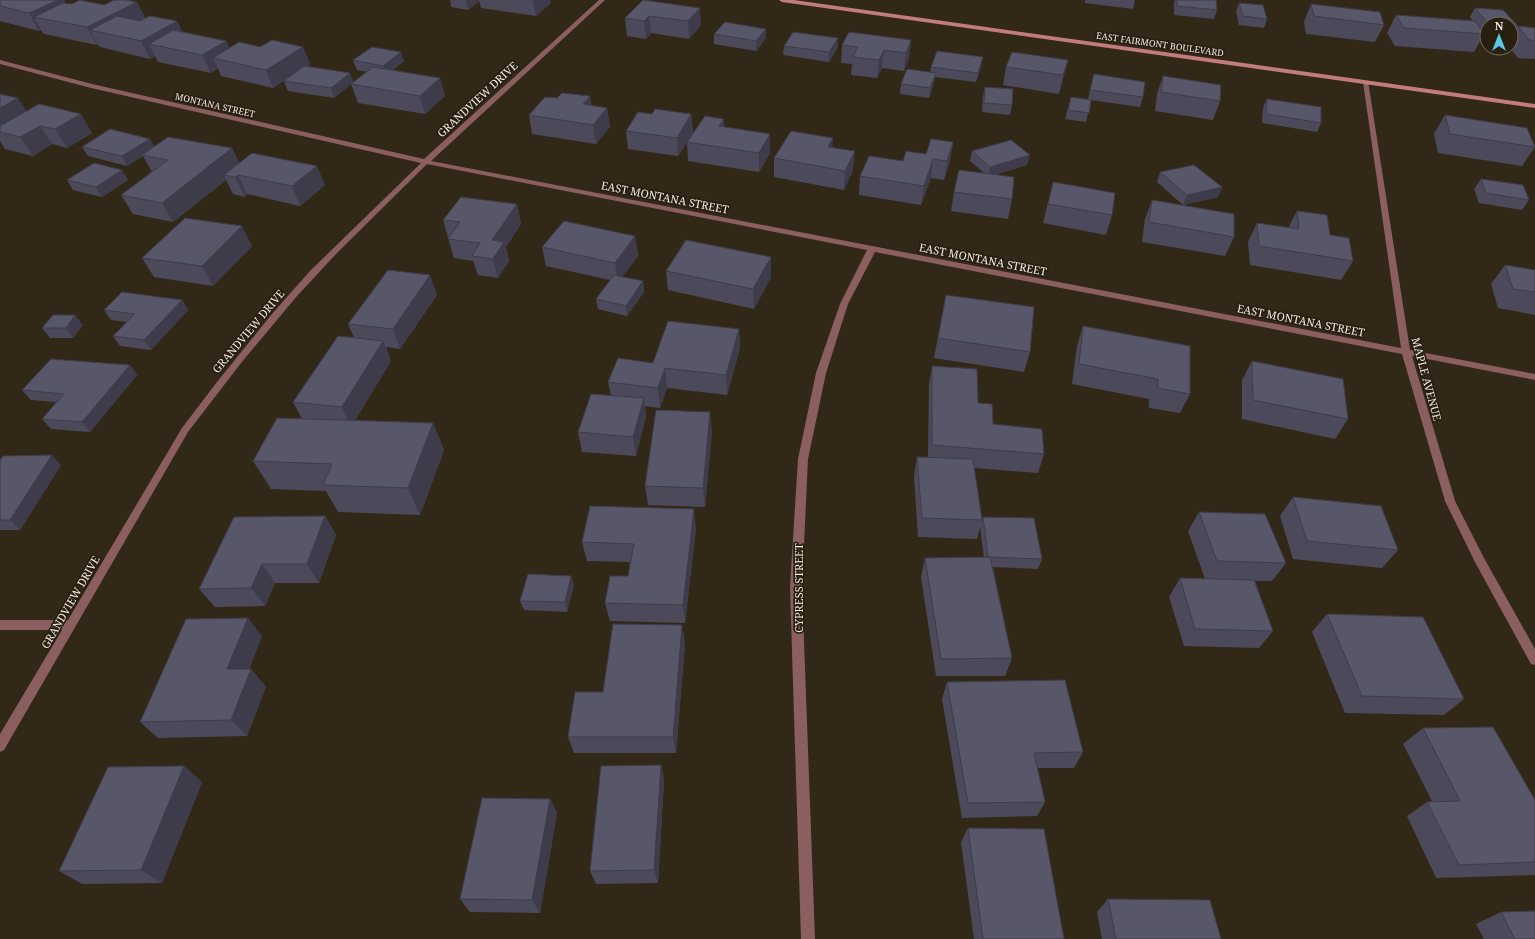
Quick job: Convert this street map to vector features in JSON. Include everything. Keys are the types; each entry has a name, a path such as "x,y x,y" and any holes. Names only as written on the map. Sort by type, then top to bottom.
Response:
{"street":[{"name":"GRANDVIEW DRIVE","path":"0,746 185,430 218,386 277,313 333,252 426,162 602,0"},
{"name":"EAST FAIRMONT BOULEVARD","path":"782,0 1535,106"},
{"name":"MONTANA STREET","path":"0,62 91,86 426,162"},
{"name":"MAPLE AVENUE","path":"1366,82 1406,352 1450,501 1480,561 1535,660"},
{"name":"EAST MONTANA STREET","path":"426,162 1535,377"},
{"name":"CYPRESS STREET","path":"808,939 796,587 802,459 821,373 842,311 872,249"},
{"path":"0,625 70,625"}],"building":[{"path":"0,0 58,0 29,13 0,6"},
{"path":"80,0 104,5 114,0 137,2 87,27 34,17 63,3 72,4"},
{"path":"643,0 700,8 688,21 649,16 644,21 625,18"},
{"path":"1177,0 1216,0 1217,10 1177,6"},
{"path":"1239,3 1263,5 1267,19 1243,16"},
{"path":"1311,4 1380,12 1384,25 1314,16"},
{"path":"1475,8 1503,10 1509,16 1482,16"},
{"path":"1396,15 1475,21 1479,27 1479,34 1404,28"},
{"path":"117,16 140,21 150,16 177,21 141,41 90,30"},
{"path":"725,22 766,29 756,41 714,34"},
{"path":"1519,26 1535,28 1535,41 1529,40"},
{"path":"173,30 226,41 202,55 149,44"},
{"path":"793,32 838,38 829,52 784,46"},
{"path":"849,32 911,40 906,53 884,50 879,60 853,57 858,47 842,45"},
{"path":"272,40 303,47 266,70 213,58 239,42 260,47"},
{"path":"372,47 401,52 383,66 353,60"},
{"path":"937,51 983,57 978,73 931,67"},
{"path":"1012,52 1068,60 1063,75 1006,67"},
{"path":"304,66 350,73 331,88 284,81"},
{"path":"373,67 440,78 420,96 351,84"},
{"path":"907,69 936,73 930,88 901,84"},
{"path":"1094,74 1145,82 1143,97 1090,90"},
{"path":"1163,76 1221,85 1220,101 1161,92"},
{"path":"985,87 1013,89 1012,105 984,103"},
{"path":"562,93 590,96 583,104 607,108 593,125 529,115 545,97 557,98"},
{"path":"0,94 18,98 0,108"},
{"path":"1071,97 1091,100 1089,113 1068,110"},
{"path":"1267,99 1321,107 1321,123 1266,114"},
{"path":"39,104 81,114 55,129 40,126 20,137 0,132 0,126"},
{"path":"655,109 691,114 677,138 626,131 638,112 652,114"},
{"path":"1445,115 1527,128 1535,147 1450,134"},
{"path":"705,116 724,119 719,126 770,134 759,153 687,142"},
{"path":"110,129 150,139 122,156 82,147"},
{"path":"791,131 833,138 828,147 855,151 845,171 774,158"},
{"path":"168,137 232,148 162,203 121,195 168,160 142,155"},
{"path":"931,139 953,142 947,161 933,159 924,186 860,176 869,156 903,161 906,151 926,154"},
{"path":"1011,140 1030,155 990,167 972,151"},
{"path":"252,153 317,166 292,186 238,175 235,177 224,175"},
{"path":"94,163 122,170 96,187 67,180"},
{"path":"1194,165 1222,187 1187,195 1160,172"},
{"path":"959,170 1014,177 1012,199 954,192"},
{"path":"1481,179 1523,185 1529,200 1486,193"},
{"path":"1053,182 1115,193 1112,215 1048,204"},
{"path":"461,197 517,204 492,240 504,242 493,259 472,256 480,243 448,239 460,222 443,220"},
{"path":"1152,200 1234,214 1234,237 1149,222"},
{"path":"1297,211 1327,215 1330,235 1349,238 1353,261 1259,246 1257,223 1299,229"},
{"path":"185,218 242,226 202,266 142,258"},
{"path":"564,221 635,236 615,263 542,247"},
{"path":"686,240 771,257 753,289 666,271"},
{"path":"1505,265 1535,270 1535,292 1513,289"},
{"path":"388,270 430,275 393,329 348,324"},
{"path":"614,275 643,281 626,306 596,299"},
{"path":"122,292 182,300 144,340 113,336 135,314 104,310"},
{"path":"946,295 1034,307 1030,352 938,338"},
{"path":"53,315 75,315 66,328 42,328"},
{"path":"668,321 739,329 726,375 665,368 658,388 608,382 618,358 653,363"},
{"path":"1083,326 1190,346 1190,394 1158,388 1158,379 1079,364"},
{"path":"338,336 383,341 342,407 293,402"},
{"path":"51,359 130,365 82,422 42,419 64,394 22,390"},
{"path":"1252,361 1343,379 1348,419 1253,400"},
{"path":"932,366 977,369 978,403 992,404 993,424 1042,429 1044,454 932,445"},
{"path":"591,394 644,398 633,437 578,432"},
{"path":"656,410 710,412 703,488 645,486"},
{"path":"277,418 433,423 408,488 323,485 332,464 253,461"},
{"path":"52,455 10,520 0,520 0,461 3,456"},
{"path":"917,457 973,459 982,520 922,518"},
{"path":"1293,497 1381,506 1398,550 1307,541"},
{"path":"590,506 694,509 683,605 605,603 610,576 628,576 634,544 582,542"},
{"path":"1199,512 1265,514 1286,563 1217,561"},
{"path":"325,516 307,564 262,564 251,588 199,589 234,517"},
{"path":"983,517 1034,518 1042,559 988,557"},
{"path":"990,557 1012,658 941,659 925,558"},
{"path":"528,574 571,576 565,602 520,601"},
{"path":"1180,578 1254,580 1273,631 1195,629"},
{"path":"1327,614 1423,617 1464,699 1362,696"},
{"path":"248,618 227,669 251,669 231,720 140,722 186,619"},
{"path":"613,624 682,625 673,737 568,737 575,692 603,692"},
{"path":"1065,680 1083,752 1034,753 1045,802 968,803 947,682"},
{"path":"1493,727 1535,800 1535,862 1459,865 1427,802 1460,801 1423,728"},
{"path":"661,765 654,870 590,871 601,766"},
{"path":"184,766 141,870 59,871 108,767"},
{"path":"482,798 550,799 532,900 460,899"},
{"path":"968,828 1044,829 1064,939 983,939"},
{"path":"1108,899 1210,900 1221,939 1116,939"},
{"path":"1535,911 1535,939 1515,939 1501,912"}]}
